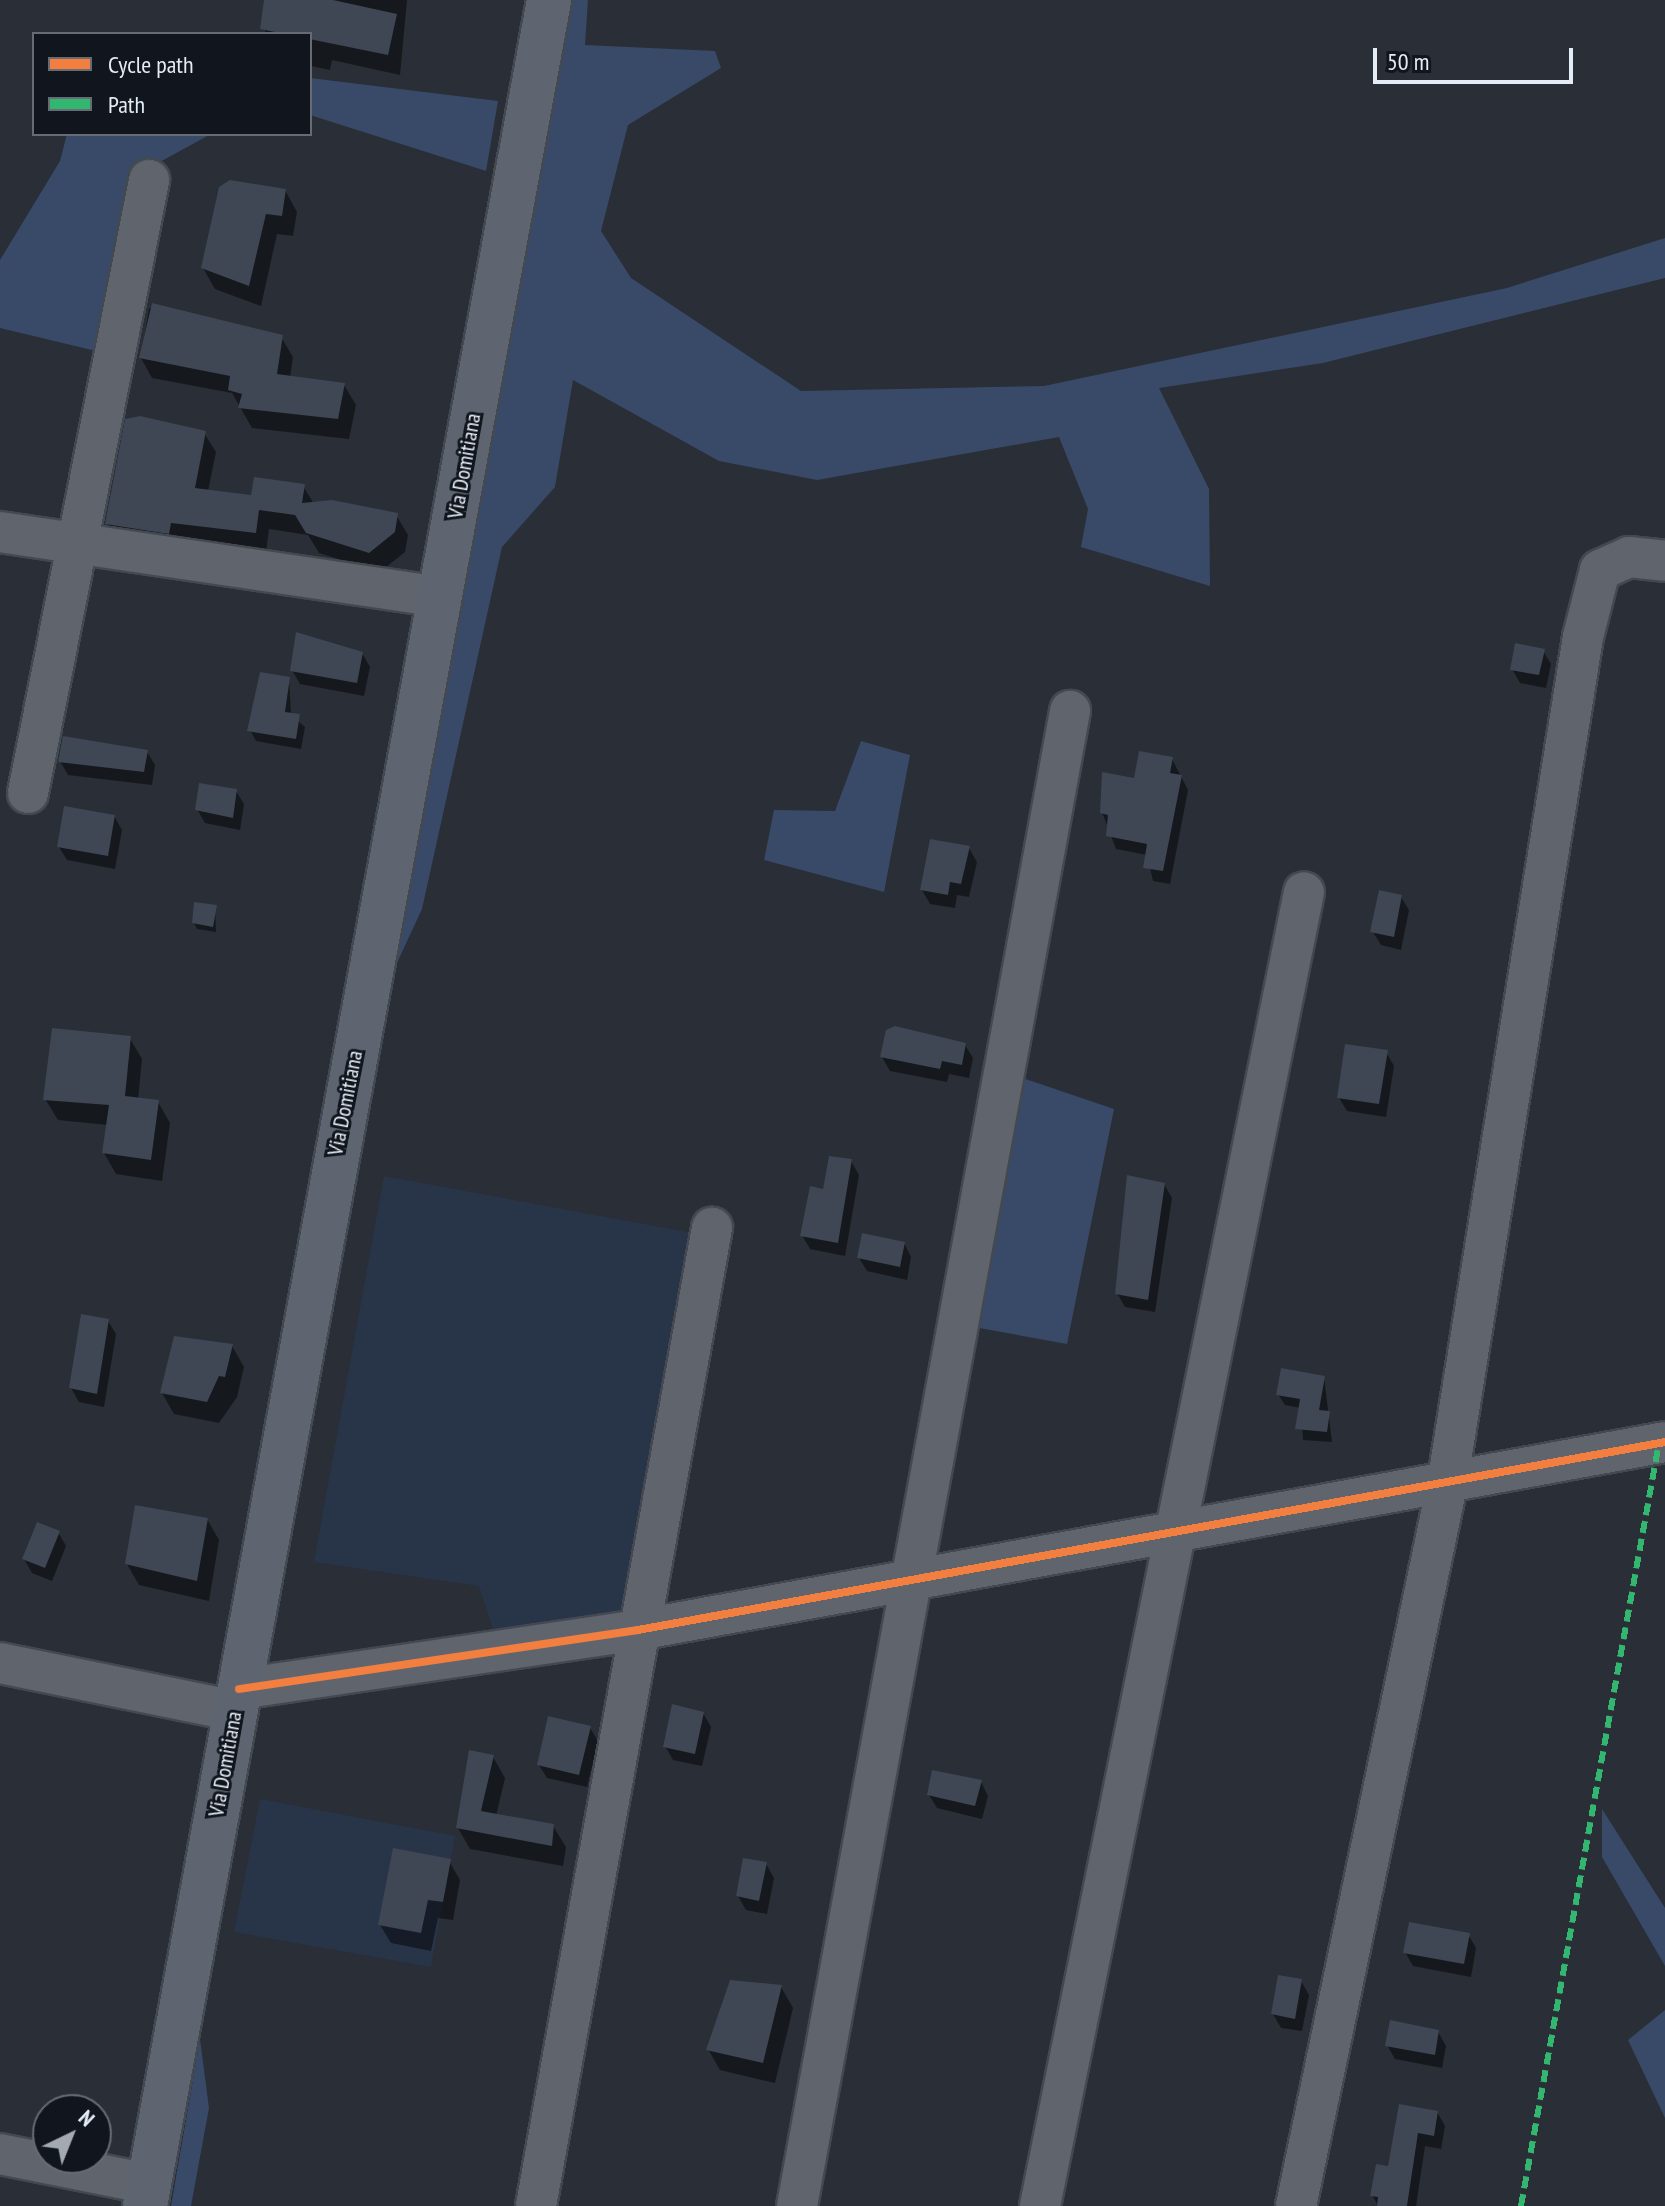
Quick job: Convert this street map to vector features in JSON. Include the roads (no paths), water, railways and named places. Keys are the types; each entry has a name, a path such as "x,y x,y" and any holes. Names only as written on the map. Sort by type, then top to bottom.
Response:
{"main road":[{"name":"Via Domitiana","path":"147,2195 549,0"}],"street":[{"path":"28,793 82,544 149,180"},
{"path":"0,532 441,597"},
{"path":"1296,2206 1447,1485 1583,637 1600,570 1629,557 1665,561"},
{"path":"797,2206 915,1581 1070,711"},
{"path":"1040,2206 1179,1532 1304,892"},
{"path":"536,2206 712,1228"},
{"path":"0,1663 237,1700 1447,1485 1665,1442"},
{"path":"0,2154 147,2195"}]}
